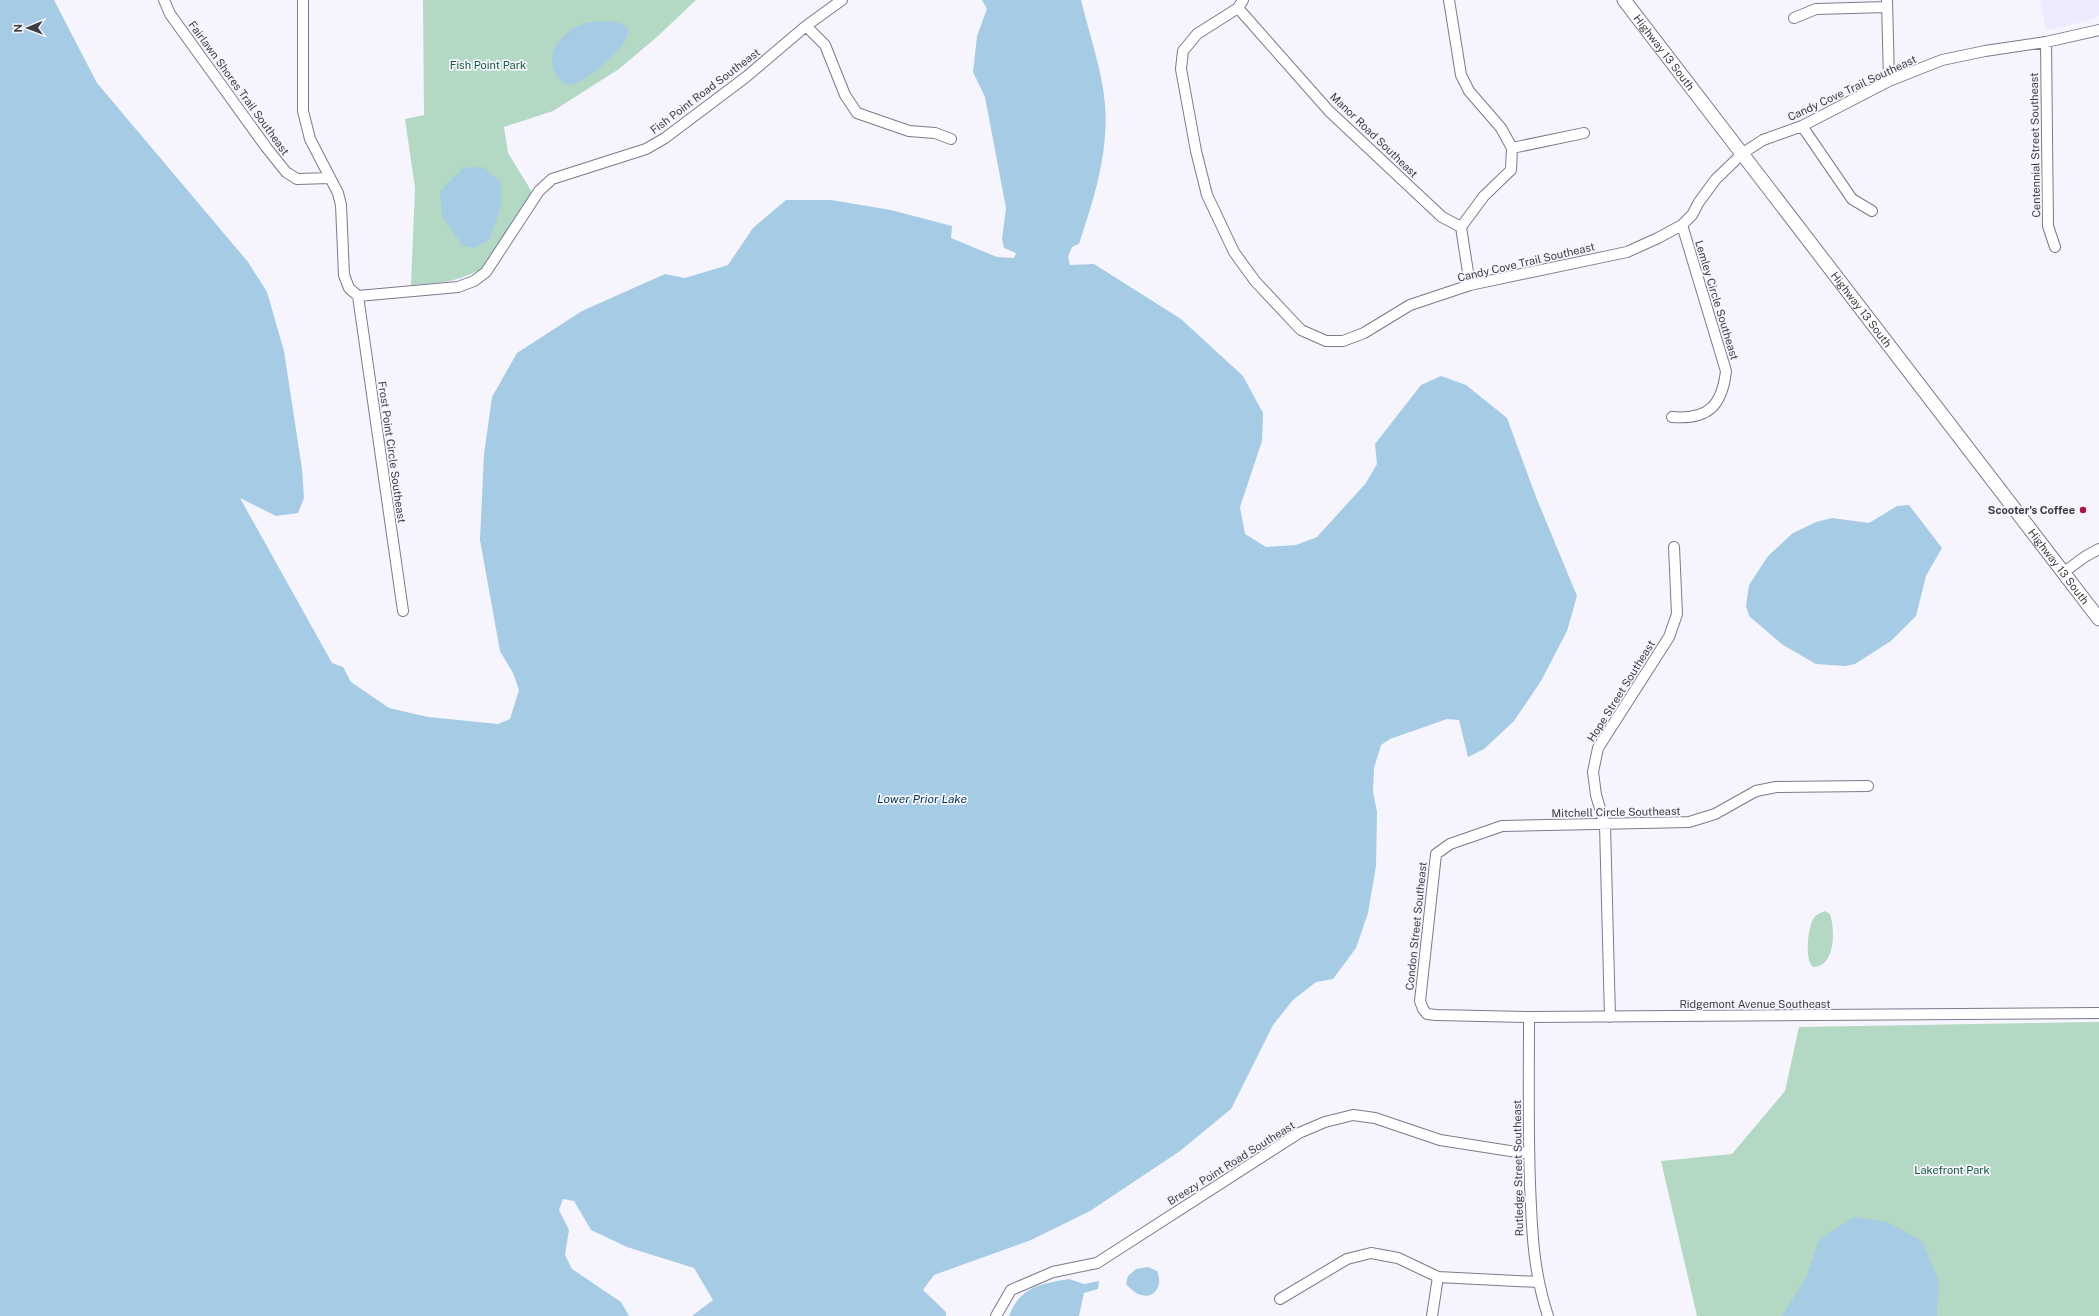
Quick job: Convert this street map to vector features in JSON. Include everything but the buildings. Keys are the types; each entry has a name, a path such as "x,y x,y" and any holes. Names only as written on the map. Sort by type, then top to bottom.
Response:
{"main road":[{"name":"Highway 13 South","path":"1624,0 1666,56 1743,153 2099,619"}],"street":[{"name":"Fairlawn Shores Trail Southeast","path":"164,0 170,14 266,147 286,172 297,179 329,178"},
{"path":"303,0 303,111 310,139 338,193 341,205 344,275 349,288 358,296"},
{"name":"Fish Point Road Southeast","path":"358,296 458,287 474,281 486,272 539,191 552,179 646,149 665,138 746,77 806,26 842,0"},
{"path":"1448,0 1461,75 1469,91 1501,128 1512,148 1511,170 1484,196 1461,227 1470,285"},
{"name":"Candy Cove Trail Southeast","path":"1241,4 1197,34 1183,51 1181,69 1186,102 1207,195 1234,252 1255,281 1301,330 1326,341 1343,341 1364,333 1410,305 1470,285 1627,252 1682,225 1692,215 1699,202 1716,179 1743,153 1763,140 1802,126 1889,81 1942,60 1985,51 2046,42 2099,30"},
{"name":"Manor Road Southeast","path":"1241,4 1329,111 1442,217 1461,227"},
{"path":"1794,18 1816,9 1887,4 1889,81"},
{"path":"806,26 825,45 845,95 857,113 909,132 935,133 951,139"},
{"name":"Centennial Street Southeast","path":"2046,42 2048,226 2055,247"},
{"path":"1802,126 1852,199 1872,211"},
{"path":"1512,148 1584,132"},
{"name":"Lemley Circle Southeast","path":"1672,417 1688,418 1699,416 1714,405 1724,389 1726,370 1682,225"},
{"name":"Frost Point Circle Southeast","path":"358,296 403,612"},
{"name":"Hope Street Southeast","path":"1610,1017 1606,825 1596,795 1593,772 1598,748 1669,637 1676,614 1674,547"},
{"path":"2064,572 2086,556 2099,549"},
{"name":"Mitchell Circle Southeast","path":"1436,854 1450,844 1502,826 1606,825 1689,822 1715,814 1756,791 1776,787 1868,786"},
{"name":"Condon Street Southeast","path":"1420,1001 1436,854"},
{"name":"Ridgemont Avenue Southeast","path":"1420,1001 1422,1009 1427,1014 1529,1017 2099,1013"},
{"name":"Rutledge Street Southeast","path":"1529,1017 1529,1154 1532,1243 1538,1282 1548,1316"},
{"name":"Breezy Point Road Southeast","path":"996,1316 1011,1290 1053,1272 1097,1263 1299,1133 1325,1122 1353,1115 1375,1118 1440,1140 1529,1154"},
{"path":"1280,1298 1347,1259 1371,1253 1398,1258 1438,1276 1538,1282"},
{"path":"1432,1316 1438,1276"}],"shaded area":[{"path":"2040,0 2099,0 2099,16 2087,21 2046,30"}],"green space":[{"name":"Fish Point Park","path":"423,0 696,0 658,36 619,69 553,111 504,127 508,153 532,192 484,267 458,279 411,285 415,188 405,119 424,115"},
{"path":"1825,911 1830,914 1832,921 1832,946 1826,961 1821,965 1813,967 1810,963 1808,951 1810,928 1815,917"},
{"name":"Lakefront Park","path":"2099,1022 2099,1316 1697,1316 1661,1161 1732,1154 1785,1091 1799,1027"}],"water":[{"name":"Lower Prior Lake","path":"0,0 54,0 97,83 248,262 267,292 284,351 302,469 304,498 298,513 276,516 240,498 332,663 343,667 351,682 389,708 428,717 498,724 510,719 519,690 513,673 500,651 480,540 484,454 492,397 517,353 582,311 665,274 685,278 728,265 753,228 786,200 831,200 891,210 952,226 951,238 997,257 1014,258 1016,253 1004,248 1002,239 1006,208 985,97 973,72 977,36 987,9 982,0 1081,0 1101,78 1106,122 1105,140 1095,193 1079,244 1072,247 1068,257 1070,265 1094,264 1181,319 1243,376 1263,413 1262,441 1240,507 1245,534 1266,547 1296,545 1317,537 1366,483 1377,464 1375,444 1421,385 1441,376 1466,385 1507,418 1536,497 1577,596 1567,631 1541,681 1514,721 1484,749 1468,757 1459,720 1447,719 1390,739 1381,745 1374,768 1373,792 1377,812 1376,866 1368,913 1356,948 1333,979 1316,982 1293,1000 1273,1025 1231,1109 1180,1151 1090,1211 1031,1240 934,1275 923,1290 946,1312 946,1316 692,1316 713,1300 694,1268 627,1247 591,1230 574,1201 563,1199 559,1210 569,1230 565,1255 572,1269 621,1302 629,1316 0,1316"},
{"path":"613,21 624,25 628,30 627,36 622,45 605,63 584,79 568,85 563,82 553,67 552,59 558,43 570,31 578,26 589,22"},
{"path":"484,167 501,183 501,206 490,239 474,248 463,246 442,216 440,191 463,168"},
{"path":"1909,505 1942,548 1926,576 1916,616 1891,641 1855,664 1845,666 1816,664 1783,645 1749,616 1746,606 1749,585 1768,556 1793,533 1816,522 1832,518 1869,523 1897,506"},
{"path":"1854,1217 1887,1222 1922,1241 1939,1282 1937,1316 1782,1316 1806,1278 1819,1240"},
{"path":"1148,1267 1157,1271 1159,1282 1156,1291 1147,1296 1136,1293 1126,1284 1128,1276 1136,1269"},
{"path":"1069,1279 1084,1284 1099,1281 1098,1289 1084,1293 1079,1316 1009,1316 1019,1299 1032,1288"}],"place":[{"name":"Scooter's Coffee","path":"2083,510"}]}
